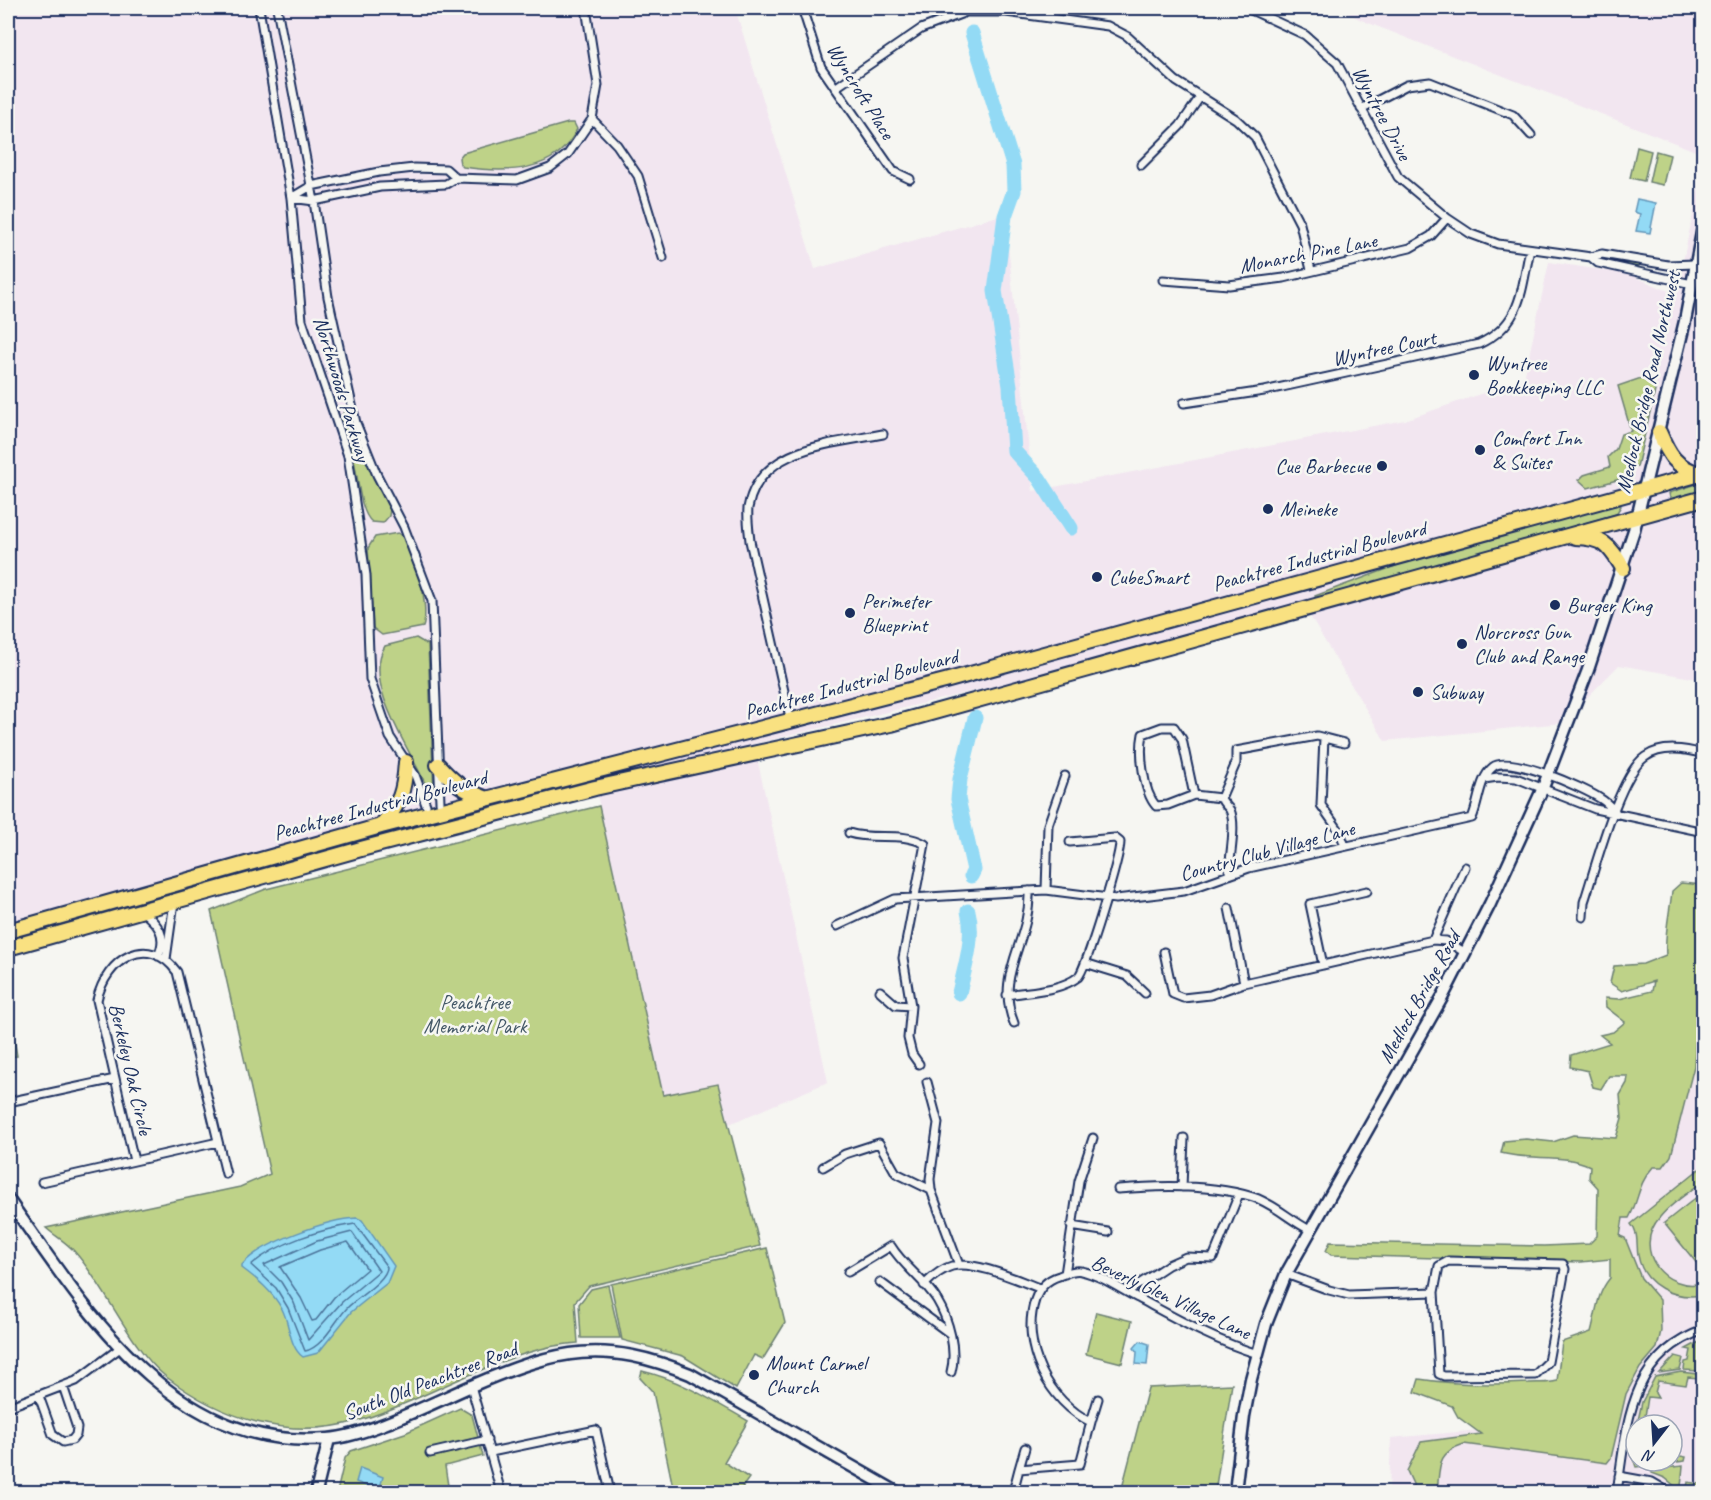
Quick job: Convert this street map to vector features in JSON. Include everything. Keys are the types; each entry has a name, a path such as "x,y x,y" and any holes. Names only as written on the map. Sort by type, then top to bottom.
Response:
{"highway":[{"path":"1659,432 1672,460 1685,470 1702,473"},
{"name":"Peachtree Industrial Boulevard","path":"8,931 381,825 791,722 1702,473"},
{"name":"Peachtree Industrial Boulevard","path":"8,948 361,849 595,788 891,724 1704,498"},
{"path":"1561,537 1600,540 1608,546 1623,567"},
{"path":"381,825 398,806 402,797 406,762"},
{"path":"438,765 453,782 469,793 485,798"}],"street":[{"name":"Northwoods Parkway","path":"259,8 291,198 302,320 348,456 366,576 370,679 390,737 415,775 426,805"},
{"name":"Northwoods Parkway","path":"277,8 314,201 328,297 356,423 376,475 404,527 432,601 440,802"},
{"path":"291,198 314,201 380,187 446,184 456,178 498,181 532,176 550,168 568,154 592,119 598,85 586,8"},
{"name":"Wyncroft Place","path":"802,8 821,67 893,171 910,179"},
{"name":"Wyntree Drive","path":"1247,8 1305,34 1322,47 1337,63 1398,177 1447,218 1472,234 1498,244 1530,249 1592,257 1602,254 1668,265 1695,264"},
{"path":"835,88 921,30 951,16 982,11 1086,21 1108,26 1127,36 1176,81 1236,118 1255,137 1300,224 1311,270"},
{"path":"1361,109 1407,85 1430,82 1513,116 1531,135"},
{"path":"1141,165 1180,126 1200,97"},
{"path":"592,119 616,145 638,176 663,258"},
{"path":"291,198 311,186 414,168 446,169 456,178"},
{"name":"Monarch Pine Lane","path":"1163,280 1207,285 1252,284 1410,248 1431,236 1447,218"},
{"name":"Medlock Bridge Road Northwest","path":"1637,516 1659,432 1704,222"},
{"name":"Wyntree Court","path":"1184,403 1264,391 1479,344 1497,335 1510,322 1519,301 1530,249"},
{"name":"Wyntree Drive","path":"1592,257 1598,263 1692,284"},
{"path":"791,722 750,541 748,511 754,488 771,466 790,454 883,434"},
{"name":"Medlock Bridge Road","path":"1235,1492 1244,1416 1258,1354 1266,1324 1286,1274 1466,953 1542,790 1588,670 1623,567 1637,516"},
{"path":"1194,795 1182,739 1174,727 1162,727 1143,734 1141,744 1149,798 1156,806 1168,805 1194,795 1221,798 1231,811 1233,839 1229,853 1229,875"},
{"path":"1221,798 1236,763 1236,751 1317,736 1344,743"},
{"path":"1324,738 1321,805 1340,832 1345,846"},
{"path":"1583,917 1584,902 1631,772 1643,758 1652,753 1673,749 1704,754"},
{"path":"1484,779 1493,767 1504,762 1523,765 1601,799 1615,811"},
{"path":"1046,890 1045,851 1048,825 1065,776"},
{"path":"1484,779 1516,778 1595,809 1615,811 1704,832"},
{"name":"Country Club Village Lane","path":"837,926 895,899 1046,890 1107,898 1184,891 1229,875 1472,818 1484,779"},
{"path":"849,833 864,838 893,836 916,839 925,844 915,899 903,946 911,1006 908,1038 912,1054 920,1064"},
{"path":"1007,995 1066,985 1080,975 1085,963 1107,898 1120,842 1115,838 1070,842"},
{"path":"1433,940 1465,867"},
{"path":"1014,1023 1007,995 1008,976 1027,921 1029,891"},
{"path":"1323,965 1310,904 1367,891"},
{"path":"174,902 166,959 177,972 184,992 226,1174"},
{"path":"1229,908 1244,983"},
{"path":"141,911 157,924 164,939 158,956"},
{"path":"160,932 170,930"},
{"path":"1164,952 1173,994 1183,998 1210,995 1244,983 1433,940 1446,941 1466,953"},
{"name":"Berkeley Oak Circle","path":"134,1161 97,1000 99,990 110,968 124,957 144,952 166,959"},
{"path":"1085,963 1127,976 1145,993"},
{"path":"880,991 896,1005 911,1006"},
{"path":"8,1102 115,1079"},
{"path":"927,1082 938,1123 930,1179 931,1190 959,1264"},
{"path":"1065,1274 1079,1180 1093,1138"},
{"path":"1182,1187 1184,1138"},
{"path":"42,1182 218,1142"},
{"path":"823,1167 845,1154 879,1143 896,1173 931,1190"},
{"path":"1118,1189 1182,1187 1239,1194 1255,1198 1310,1230"},
{"path":"1127,1292 1168,1265 1186,1257 1213,1258 1239,1194"},
{"name":"South Old Peachtree Road","path":"8,1199 60,1273 120,1348 167,1391 196,1411 227,1426 292,1440 329,1439 362,1432 512,1369 558,1355 579,1352 622,1352 658,1361 690,1374 897,1492"},
{"path":"1071,1226 1108,1232"},
{"path":"848,1272 891,1246 937,1300 954,1349 951,1372"},
{"path":"1448,1261 1563,1264 1565,1269 1548,1362 1535,1375 1443,1376 1439,1374 1434,1292 1439,1266 1448,1261"},
{"path":"924,1285 949,1267 959,1264 1000,1274 1039,1288 1031,1312 1032,1352 1052,1388 1067,1407 1091,1422"},
{"name":"Beverly Glen Village Lane","path":"1039,1288 1053,1277 1078,1270 1127,1292 1230,1346 1258,1354"},
{"path":"1286,1274 1349,1295 1434,1292"},
{"path":"880,1282 949,1333"},
{"path":"1617,1492 1628,1423 1636,1390 1651,1366 1670,1347 1704,1330"},
{"path":"8,1407 76,1381 120,1348"},
{"path":"39,1396 53,1436 63,1442 72,1440 77,1428 63,1386"},
{"path":"471,1386 501,1492"},
{"path":"1019,1469 1080,1464 1098,1399"},
{"path":"491,1452 596,1430 610,1492"},
{"path":"316,1492 329,1439"},
{"path":"430,1453 487,1440"},
{"path":"1013,1492 1025,1448"},
{"path":"1619,1476 1652,1482 1669,1492"}],"shaded area":[{"path":"8,8 735,8 815,269 1005,214 1033,491 1405,420 1524,379 1549,262 1628,274 1676,294 1703,167 1703,680 1619,665 1562,723 1385,741 1302,603 1036,676 754,744 828,1082 727,1125 718,1085 663,1095 591,767 554,772 435,816 8,938"},
{"path":"1339,8 1703,8 1703,154 1361,20"},
{"path":"1703,953 1703,1492 1389,1492 1391,1438 1526,1426 1596,1429 1617,1233"}],"green space":[{"path":"574,123 577,129 568,144 556,155 543,162 528,167 496,170 463,167 460,164 459,158 463,153"},
{"path":"1637,147 1651,151 1644,181 1630,178"},
{"path":"1656,151 1670,155 1663,185 1649,182"},
{"path":"1602,257 1638,263 1639,266 1635,269 1600,260"},
{"path":"1644,377 1653,381 1655,391 1637,467 1631,466 1624,478 1588,488 1579,480 1584,475 1610,467 1608,457 1616,449 1621,434 1631,431 1618,386"},
{"path":"344,412 351,414 373,476 390,509 389,516 383,523 372,522 364,510 353,456 342,428"},
{"path":"1703,482 1703,494 1673,501 1670,498 1669,493"},
{"path":"1616,503 1621,506 1616,514 1317,601 1315,596 1419,557"},
{"path":"398,533 405,539 416,563 423,592 425,618 423,627 382,635 373,628 368,548 375,537"},
{"path":"416,638 428,645 434,795 428,790 392,719 384,699 380,679 379,662 385,646"},
{"name":"Peachtree Memorial Park","path":"599,806 663,1095 718,1084 760,1246 589,1286 575,1302 578,1343 551,1347 512,1358 371,1417 331,1427 280,1427 256,1422 208,1404 165,1376 129,1334 85,1265 71,1248 46,1228 240,1187 270,1174 211,911 266,889"},
{"path":"1681,883 1703,885 1703,983 1698,1001 1694,1066 1671,1156 1663,1167 1653,1167 1641,1186 1629,1218 1623,1218 1620,1236 1625,1238 1641,1278 1660,1300 1661,1331 1657,1348 1640,1368 1626,1394 1611,1458 1607,1463 1464,1444 1448,1452 1441,1462 1437,1492 1413,1492 1413,1484 1407,1471 1421,1442 1481,1434 1458,1417 1452,1406 1415,1392 1419,1379 1474,1384 1557,1381 1562,1342 1591,1332 1599,1297 1610,1278 1610,1259 1581,1262 1331,1255 1326,1251 1330,1242 1544,1246 1589,1244 1597,1236 1598,1188 1589,1178 1590,1166 1558,1158 1524,1157 1501,1153 1504,1141 1526,1139 1553,1142 1573,1135 1616,1138 1622,1118 1620,1095 1628,1076 1609,1076 1601,1089 1593,1087 1588,1071 1570,1067 1571,1055 1610,1043 1600,1035 1613,1032 1625,1022 1606,1007 1605,998 1619,999 1652,991 1654,981 1622,991 1610,983 1614,966 1643,964 1666,955 1666,931 1672,891"},
{"path":"1703,987 1703,1057 1698,1013"},
{"path":"8,1003 17,1056 8,1057"},
{"path":"1703,1166 1703,1181 1664,1212 1652,1230 1649,1243 1656,1266 1676,1282 1703,1283 1703,1295 1671,1293 1653,1283 1646,1275 1641,1266 1636,1235 1631,1224"},
{"path":"1703,1192 1703,1271 1664,1223"},
{"path":"767,1248 785,1323 763,1359 754,1355 736,1389 683,1356 622,1340 611,1284"},
{"path":"608,1285 620,1338 581,1338 579,1304 591,1289"},
{"path":"1096,1312 1132,1321 1122,1363 1086,1354"},
{"path":"1699,1342 1701,1356 1699,1371 1684,1370 1691,1350 1686,1349"},
{"path":"1675,1356 1683,1358 1680,1370 1659,1373"},
{"path":"642,1371 683,1386 748,1421 724,1462 749,1478 739,1492 674,1492 653,1392 640,1378"},
{"path":"1681,1372 1697,1374 1698,1378 1688,1377 1686,1385 1658,1381 1655,1393 1658,1398 1648,1397 1646,1413 1640,1413 1642,1402 1655,1377"},
{"path":"1232,1384 1215,1492 1121,1492 1148,1388"},
{"path":"460,1408 472,1415 483,1456 445,1466 449,1492 337,1492 345,1458 351,1451 405,1433"},
{"path":"1652,1473 1682,1473 1681,1486 1676,1487 1665,1478"},
{"path":"1701,1481 1703,1492 1686,1492 1688,1482 1700,1484"},
{"path":"1634,1485 1655,1492 1624,1492"}],"water":[{"path":"1637,199 1656,203 1650,233 1636,231 1640,214 1634,212"},
{"path":"345,1219 362,1220 394,1266 387,1283 351,1312 318,1353 303,1357 298,1353 292,1341 282,1309 264,1286 242,1268 242,1265 264,1249 296,1234"},
{"path":"1140,1341 1149,1344 1147,1365 1136,1364 1137,1352 1134,1348"},
{"path":"360,1468 383,1477 379,1491 356,1482"}],"waterway":[{"path":"972,33 1013,165 1014,191 1005,216 995,291 1010,386 1014,451 1039,478 1071,528"},
{"path":"971,876 974,870 958,799 960,779 975,718"},
{"path":"959,993 970,942 968,911"}],"place":[{"name":"Wyntree Bookkeeping LLC","path":"1474,375"},
{"name":"Comfort Inn & Suites","path":"1480,450"},
{"name":"Cue Barbecue","path":"1382,466"},
{"name":"Meineke","path":"1268,509"},
{"name":"CubeSmart","path":"1097,577"},
{"name":"Burger King","path":"1555,605"},
{"name":"Perimeter Blueprint","path":"850,613"},
{"name":"Norcross Gun Club and Range","path":"1462,644"},
{"name":"Subway","path":"1418,692"},
{"name":"Mount Carmel Church","path":"754,1375"}]}
